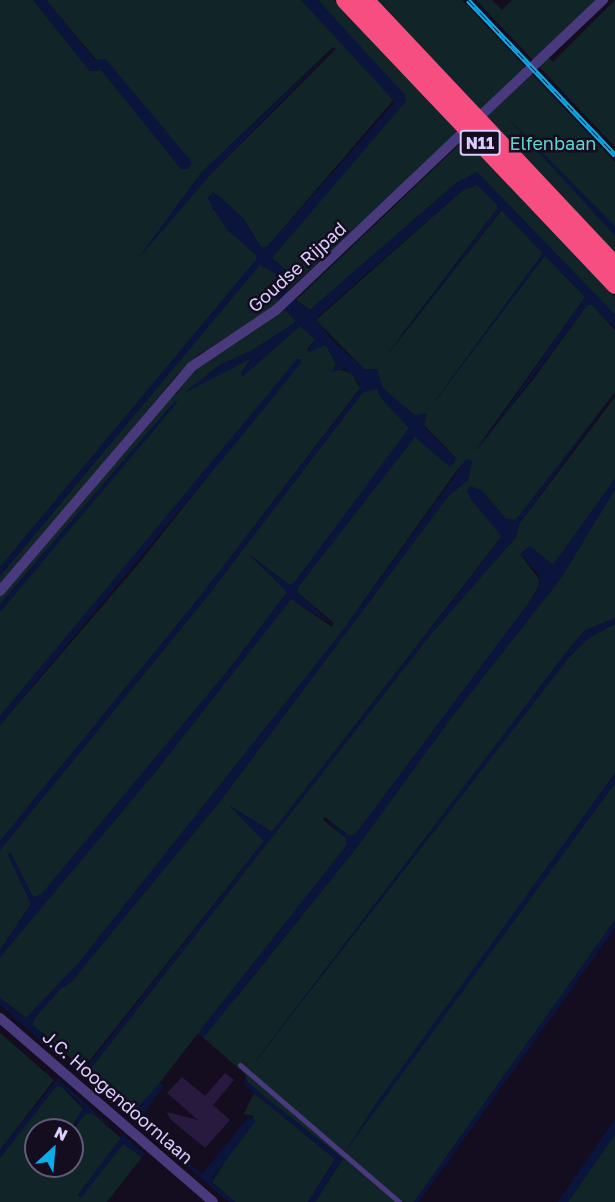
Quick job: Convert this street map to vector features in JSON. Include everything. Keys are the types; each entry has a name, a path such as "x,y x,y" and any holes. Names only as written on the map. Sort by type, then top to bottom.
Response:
{"highway":[{"name":"N11","path":"345,0 615,285"},
{"name":"N11","path":"364,0 615,265"}],"street":[{"name":"Goudse Rijpad","path":"0,591 170,387 207,355 276,310 442,156 603,0"},
{"name":"J.C. Hoogendoornlaan","path":"0,1018 213,1202"}],"lane":[{"path":"240,1065 399,1202"}],"green space":[{"path":"0,0 33,0 90,71 101,70 111,80 181,169 188,169 46,0 301,0 395,98 267,247 261,247 243,218 220,197 212,208 256,255 256,260 0,567","holes":["333,47 336,49 209,176 141,255 201,173"]},
{"path":"318,0 334,0 459,132 287,291 287,271 272,258 275,253 406,101"},
{"name":"Elfenbaan","path":"376,0 462,0 615,162 615,256"},
{"path":"476,0 492,0 502,10 512,0 597,0 543,53 553,62 615,0 615,147"},
{"path":"465,139 615,297 615,315 477,172 455,184 310,310 296,300"},
{"path":"477,185 498,205 497,209 384,358 502,210 543,253 432,405 545,255 585,297 474,452 532,381 587,305 591,304 615,330 615,392 516,520 506,519 481,490 471,499 502,536 272,832 230,806 264,841 83,1069 32,1024 34,1019 60,989 71,982 221,800 449,495 468,480 472,461 467,459 455,473 340,634 77,965 26,1018 0,998 0,957 156,771 291,599 332,627 334,623 297,592 298,587 415,436 449,466 456,458 424,425 426,415 414,415 383,389 377,370 364,369 316,320 463,190"},
{"path":"260,264 278,275 268,289 278,300 273,308 198,355 177,375 0,587 0,576"},
{"path":"286,309 296,322 253,350 220,365 184,393 252,357 241,373 243,376 300,326 315,339 306,351 326,345 339,369 352,374 360,388 199,598 0,841 0,725 136,567 301,359 0,716 0,612 176,400 0,604 0,596 169,395 178,393 177,386 193,370"},
{"path":"377,388 381,398 409,428 404,440 293,584 288,584 248,553 287,592 226,673 41,895 33,897 11,853 8,854 31,904 0,950 0,850 206,598 363,392"},
{"path":"615,397 615,479 553,565 530,547 520,554 541,582 528,604 355,835 348,835 325,817 323,820 346,838 347,845 199,1032 236,998 357,847 451,718 561,578 615,489 615,618 584,631 565,654 251,1067 570,656 590,637 615,624 615,773 344,1152 615,783 615,920 414,1202 315,1202 343,1159 247,1082 245,1074 198,1033 138,1111 133,1112 89,1079 92,1067 431,634 516,537 519,524"},
{"path":"0,1033 54,1080 0,1150"},
{"path":"61,1086 84,1110 78,1118 31,1118 55,1087"},
{"path":"254,1093 335,1159 308,1202 235,1202 212,1182 254,1116 244,1114"},
{"path":"86,1113 92,1113 121,1138 78,1195 81,1197 123,1144 142,1157 107,1202 0,1202 0,1158 24,1127 24,1178 84,1178 84,1118 82,1118"},
{"path":"615,1134 615,1202 568,1202 597,1160"}],"water":[{"path":"33,0 46,0 95,60 105,59 109,63 192,162 188,169 181,169 101,70 90,71"},
{"path":"301,0 318,0 405,95 406,101 272,258 291,275 285,286 296,300 310,310 455,184 477,172 615,315 615,329 591,304 587,305 475,454 585,297 545,256 432,405 543,253 501,210 384,360 497,209 497,205 477,185 463,190 318,316 316,320 335,343 364,369 377,369 383,388 414,415 426,413 424,426 456,459 450,467 415,437 298,587 297,592 334,626 291,599 156,771 0,957 0,950 31,904 8,854 11,853 33,897 41,895 226,673 287,592 247,553 288,584 293,584 409,428 381,398 377,389 363,392 206,598 0,850 0,841 199,598 360,389 359,382 345,368 332,372 336,363 326,345 307,353 315,339 300,326 243,376 241,373 252,358 184,393 220,365 253,350 296,322 268,289 278,275 260,265 0,576 0,567 256,260 256,255 227,230 207,198 213,192 220,197 243,218 261,247 267,247 395,102"},
{"path":"335,47 209,176 136,261 201,173"},
{"path":"503,113 615,226 615,236"},
{"path":"297,359 301,359 301,363 0,725 0,716"},
{"path":"615,392 519,524 516,537 431,634 92,1067 88,1081 67,1063 71,1060 85,1069 264,841 230,806 272,832 502,537 471,499 467,491 470,486 481,490 506,519 516,520"},
{"path":"176,400 177,403 0,612 0,604"},
{"path":"467,459 472,461 468,480 449,495 221,800 71,982 60,989 34,1019 32,1024 63,1053 60,1058 0,1005 0,998 26,1018 77,965 340,634"},
{"path":"615,479 615,489 561,578 451,718 357,847 204,1037 201,1035 199,1032 347,845 346,838 323,817 348,835 355,835 538,590 539,575 520,554 530,546 553,565"},
{"path":"615,618 615,624 590,637 570,656 251,1067 565,654 584,631"},
{"path":"615,773 615,783 345,1152 375,1105"},
{"path":"615,920 615,928 567,996 419,1202 414,1202"},
{"path":"245,1074 248,1082 266,1098 343,1159 315,1202 308,1202 335,1159 245,1085"},
{"path":"58,1078 117,1132 92,1113 77,1118 84,1107 61,1086 56,1087 32,1118 26,1118"},
{"path":"98,1083 133,1112 160,1083 164,1086 140,1119 176,1151 173,1155 94,1087"},
{"path":"249,1116 256,1121 213,1177 212,1182 235,1202 229,1202 181,1161 183,1158 202,1174"},
{"path":"615,1118 615,1134 568,1202 558,1202"},
{"path":"24,1120 24,1128 0,1158 0,1150"},
{"path":"123,1135 145,1154 142,1157 123,1144 81,1198 78,1195"}],"building":[{"path":"225,1073 234,1080 213,1105 230,1120 205,1148 170,1119 167,1112 198,1120 167,1093 182,1077 205,1096"}],"railway":[{"path":"468,0 615,155"}]}
